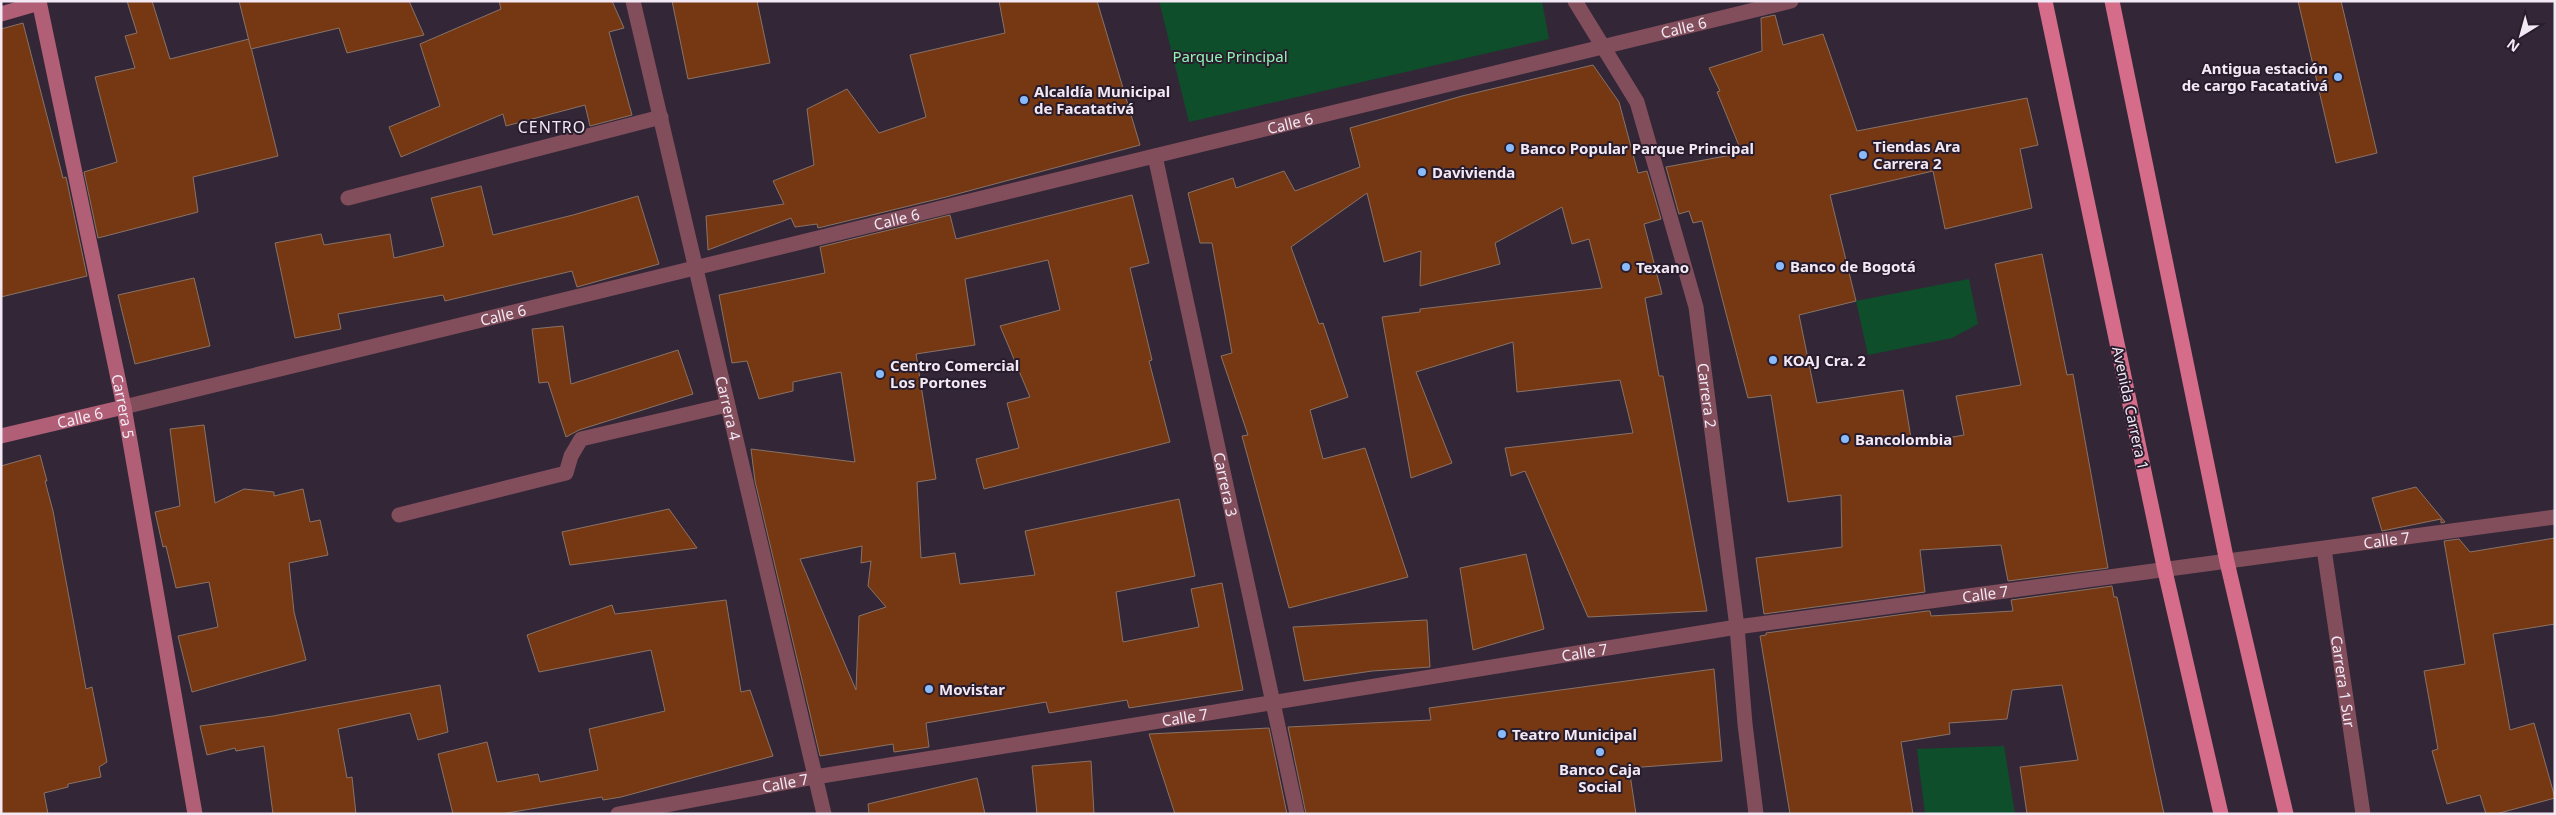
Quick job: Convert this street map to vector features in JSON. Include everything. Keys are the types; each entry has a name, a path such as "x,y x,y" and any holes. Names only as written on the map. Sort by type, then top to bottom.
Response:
{"main road":[{"name":"Avenida Carrera 1","path":"2046,1 2165,571 2221,814"},
{"path":"2112,1 2227,562 2286,814"},
{"path":"1,14 41,2"},
{"name":"Carrera 5","path":"41,2 124,406 195,814"},
{"name":"Calle 6","path":"1,436 124,406"}],"street":[{"name":"Carrera 4","path":"633,1 824,814"},
{"name":"Carrera 2","path":"1575,1 1637,102 1696,307 1737,627 1745,724 1756,814"},
{"name":"Calle 6","path":"124,406 1791,1"},
{"path":"348,198 661,117"},
{"name":"Carrera 3","path":"1155,156 1297,814"},
{"path":"399,515 566,473 571,456 582,439 727,405"},
{"name":"Calle 7","path":"618,814 815,777 1737,627 2165,571 2555,517"},
{"name":"Carrera 1 Sur","path":"2324,549 2363,814"}],"green space":[{"name":"Parque Principal","path":"1159,1 1542,1 1549,39 1189,122"},
{"path":"1969,279 1978,324 1952,338 1868,355 1856,301"},
{"path":"2004,746 2015,814 1925,814 1917,749"}],"building":[{"path":"127,1 152,1 170,59 249,39 278,156 193,177 198,212 98,238 84,172 117,162 95,77 135,68 125,36 137,33"},
{"path":"239,1 409,1 424,35 347,53 339,28 251,49"},
{"path":"499,1 612,1 624,28 609,32 632,115 590,126 585,105 506,126 503,114 401,157 389,127 440,106 420,44 501,9"},
{"path":"672,1 757,1 770,63 688,79"},
{"name":"Alcaldía Municipal de Facatativá","path":"999,1 1097,1 1140,145 946,197 818,228 817,224 795,227 791,218 708,250 706,216 784,204 773,181 814,165 807,109 847,89 879,133 926,117 910,55 1005,33"},
{"name":"Antigua estación de cargo Facatativá","path":"2298,1 2341,1 2377,153 2336,163"},
{"path":"1775,15 1783,45 1823,34 1857,131 2027,98 2038,145 2020,149 2032,208 1945,229 1933,171 1830,195 1856,301 1799,315 1817,403 1903,390 1912,444 1964,435 1956,396 2021,385 1995,264 2042,254 2067,375 2073,374 2108,568 2008,581 2001,545 1920,550 1925,592 1764,614 1756,558 1842,547 1841,495 1788,502 1771,395 1748,398 1702,221 1693,223 1689,211 1679,214 1666,167 1742,153 1717,92 1720,91 1709,68 1762,51 1761,18"},
{"path":"23,23 63,178 66,177 87,276 1,297 1,29"},
{"path":"1593,65 1619,102 1638,173 1647,171 1661,219 1644,224 1662,294 1645,298 1659,376 1663,376 1707,611 1588,617 1525,471 1511,476 1505,448 1633,433 1620,380 1517,392 1513,342 1416,372 1452,463 1411,478 1382,317 1420,312 1420,309 1602,288 1589,239 1572,244 1562,207 1495,243 1500,264 1420,286 1421,251 1384,262 1367,193 1291,247 1319,324 1323,323 1348,397 1310,410 1323,459 1365,448 1408,577 1289,608 1242,436 1248,435 1221,356 1232,353 1212,243 1200,243 1188,193 1233,178 1236,188 1284,171 1295,191 1360,167 1350,128 1462,96"},
{"path":"481,186 493,235 638,196 659,264 577,287 572,271 445,301 443,295 338,314 341,329 295,338 275,243 321,234 324,245 390,234 394,258 444,246 431,198"},
{"path":"1132,195 1149,263 1130,268 1152,360 1149,361 1170,442 984,489 976,459 1019,448 1007,403 1030,397 1000,326 1060,310 1048,260 965,279 975,345 916,354 936,479 917,482 921,558 955,553 960,584 1035,575 1025,531 1179,499 1195,576 1116,592 1123,642 1199,627 1191,589 1222,583 1243,690 1129,708 1127,700 1049,713 1046,702 926,723 929,747 894,752 893,744 820,756 755,481 751,449 855,462 841,372 793,382 793,391 759,399 747,361 732,363 719,295 825,273 820,247 950,215 956,239","holes":["862,546 861,563 871,561 868,586 886,607 859,616 856,690 800,559"]},
{"path":"194,278 210,346 135,364 118,295"},
{"path":"563,326 571,384 678,350 693,394 579,430 566,437 548,382 539,383 532,329"},
{"path":"204,425 215,503 244,489 274,492 274,496 303,489 310,522 320,520 328,555 289,563 294,612 306,660 192,692 178,636 218,627 209,582 176,588 166,546 163,547 155,512 180,506 170,429"},
{"path":"40,455 53,511 86,689 92,687 107,762 99,767 101,777 68,784 68,787 44,793 48,814 1,814 1,466"},
{"path":"2416,487 2445,522 2441,523 2441,519 2382,531 2372,498"},
{"path":"669,509 697,548 570,565 562,532"},
{"path":"2555,538 2555,624 2493,634 2510,730 2534,723 2555,798 2496,814 2486,814 2480,795 2447,804 2432,751 2438,749 2424,671 2465,664 2444,541 2459,539 2470,552"},
{"path":"1526,554 1544,629 1473,650 1460,568"},
{"path":"2112,586 2114,597 2117,597 2164,814 2027,814 2020,767 2078,760 2062,685 2012,690 2007,719 1949,723 1950,734 1901,742 1913,814 1790,814 1760,636 1766,635 1766,633 1927,611 1930,611 1931,616 2013,611 2011,600"},
{"path":"726,600 741,692 750,690 773,756 621,797 603,800 602,797 501,814 453,814 438,754 487,742 497,782 538,774 540,782 598,770 589,729 665,711 651,650 539,672 527,635 612,605 615,614"},
{"path":"1427,620 1430,667 1372,671 1304,681 1293,627"},
{"path":"1714,669 1722,761 1629,768 1636,814 1306,814 1288,727 1431,720 1429,708"},
{"path":"440,685 448,732 418,740 410,713 338,729 347,778 352,777 356,814 273,814 264,746 236,751 235,748 207,755 200,726 273,716"},
{"path":"1269,728 1287,814 1175,814 1149,734"},
{"path":"1091,761 1094,814 1037,814 1032,766"},
{"path":"977,778 985,814 869,814 868,804"}],"place":[{"name":"Antigua estación de cargo Facatativá","path":"2338,77"},
{"name":"Alcaldía Municipal de Facatativá","path":"1024,100"},
{"name":"Banco Popular Parque Principal","path":"1510,148"},
{"name":"Tiendas Ara Carrera 2","path":"1863,155"},
{"name":"Davivienda","path":"1422,172"},
{"name":"Banco de Bogotá","path":"1780,266"},
{"name":"Texano","path":"1626,267"},
{"name":"KOAJ Cra. 2","path":"1773,360"},
{"name":"Centro Comercial Los Portones","path":"880,374"},
{"name":"Bancolombia","path":"1845,439"},
{"name":"Movistar","path":"929,689"},
{"name":"Teatro Municipal","path":"1502,734"},
{"name":"Banco Caja Social","path":"1600,752"}],"district":[{"name":"CENTRO","path":"552,127"}]}
